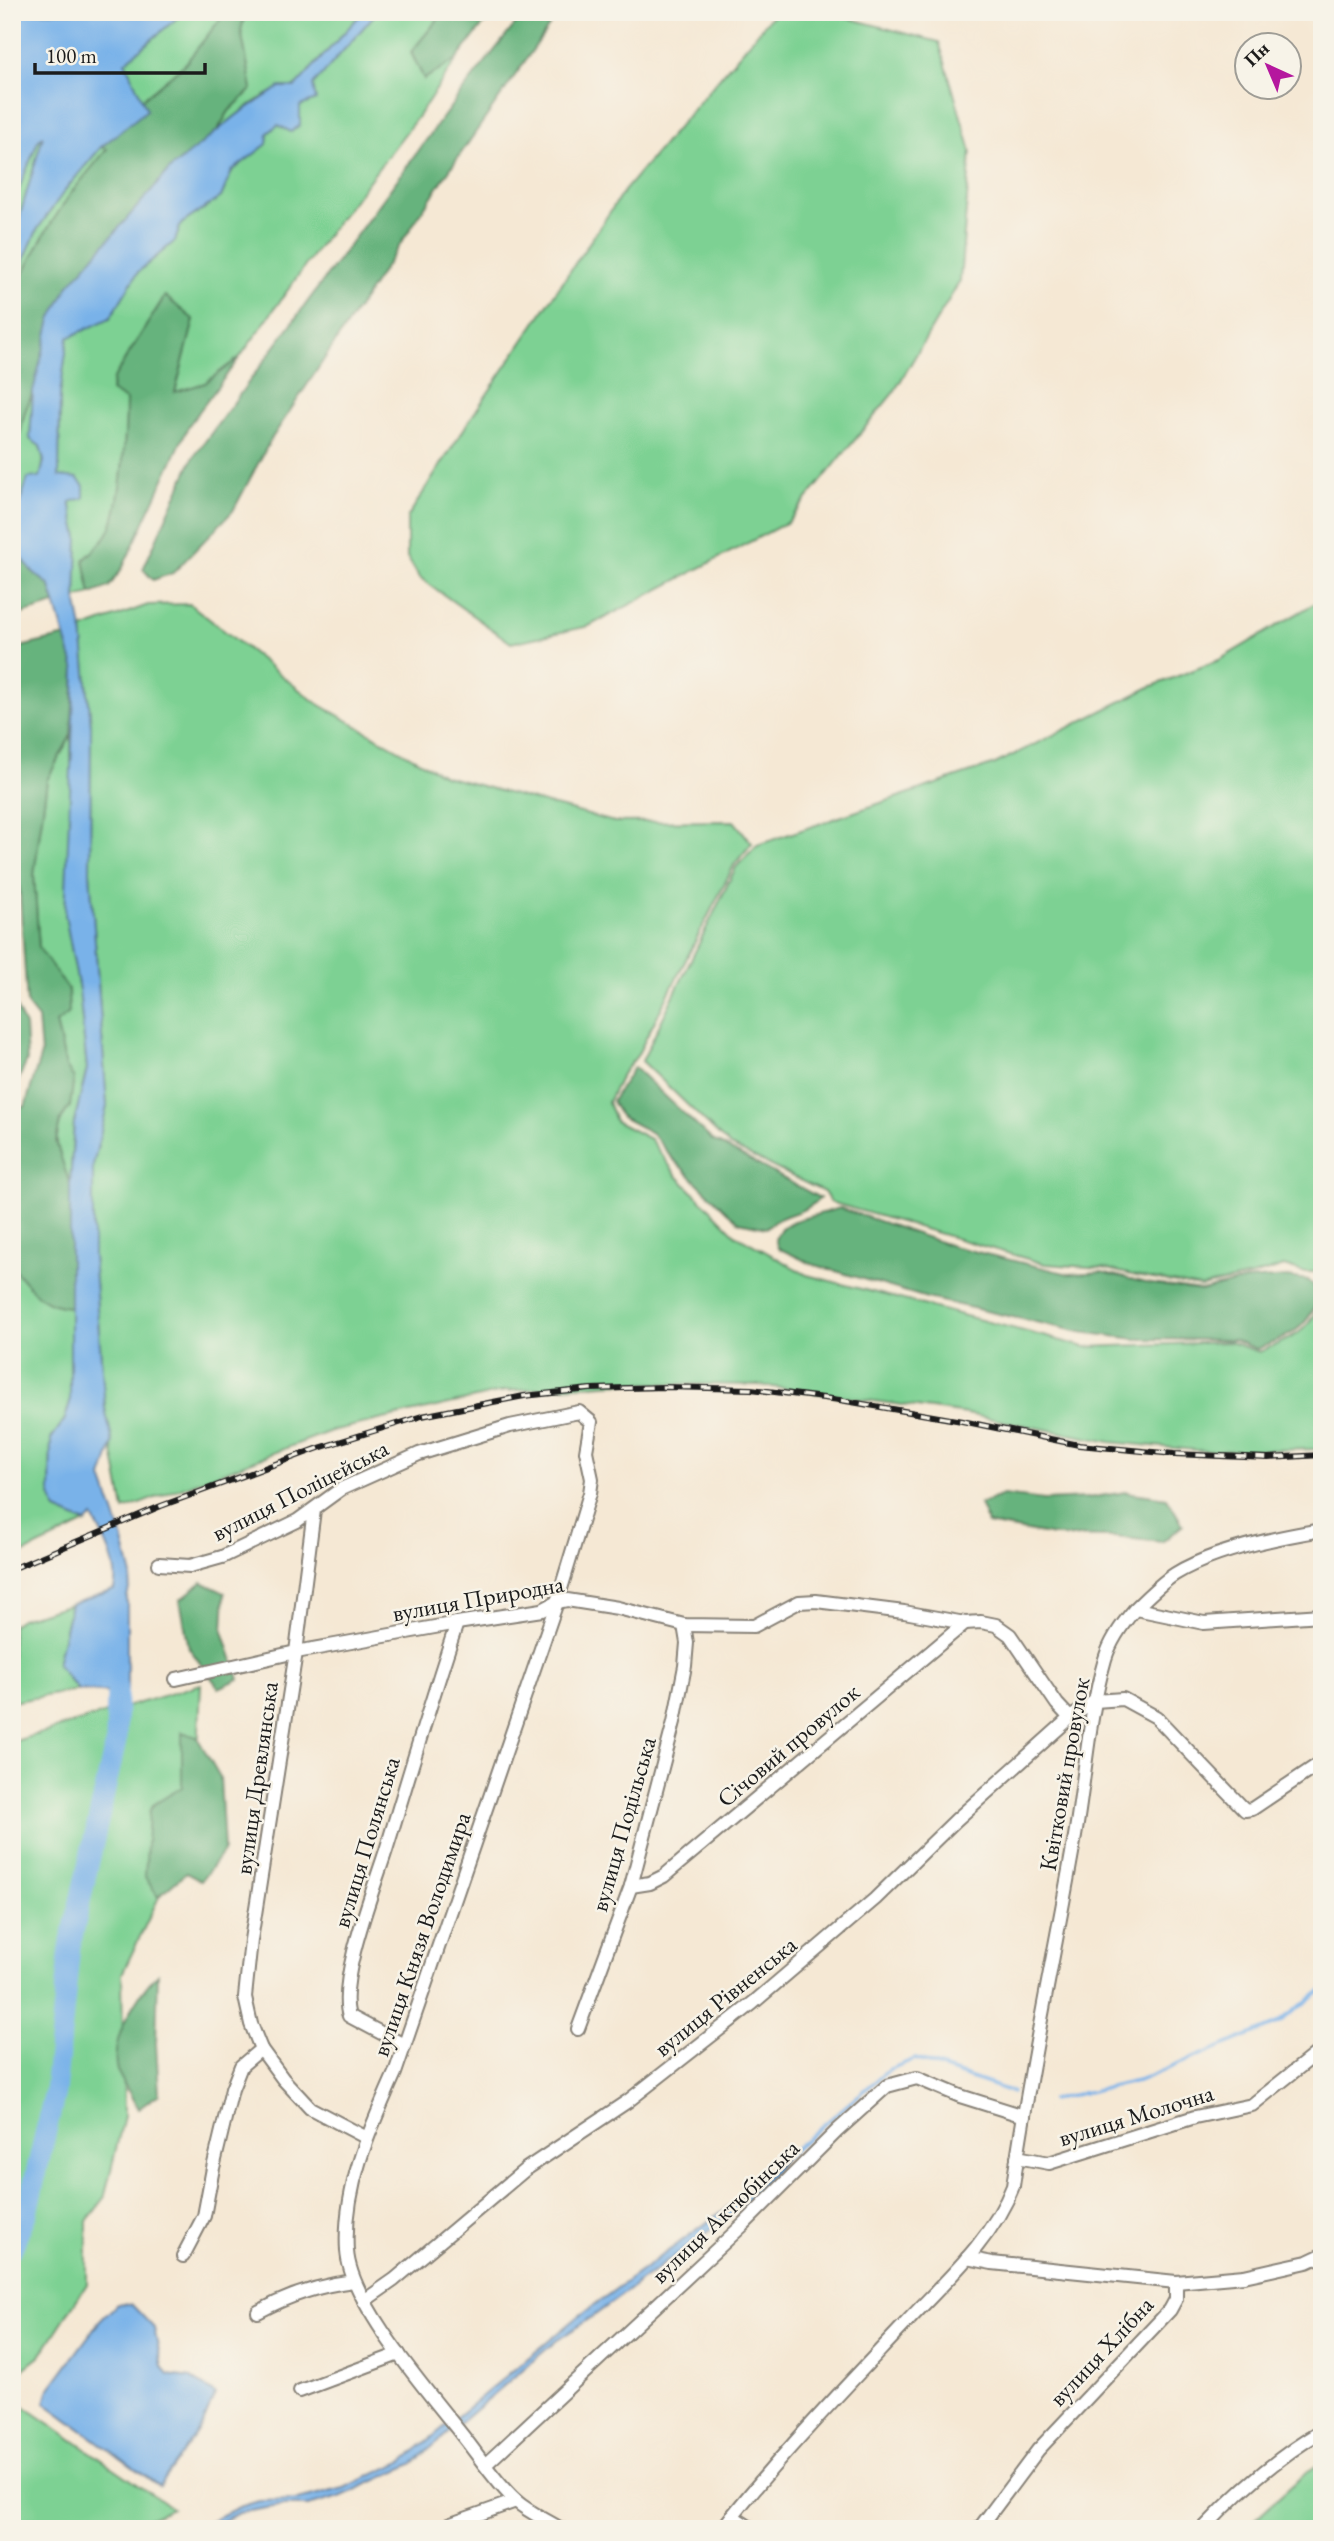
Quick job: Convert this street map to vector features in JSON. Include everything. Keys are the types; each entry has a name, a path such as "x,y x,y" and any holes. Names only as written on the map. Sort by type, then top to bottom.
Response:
{"street":[{"name":"вулиця Поліцейська","path":"159,1564 190,1566 222,1557 272,1534 314,1510 341,1489 419,1454 531,1421 579,1412 591,1422 586,1451"},
{"name":"вулиця Князя Володимира","path":"485,2465 400,2354 364,2301 354,2281 347,2254 347,2208 367,2138 395,2073 557,1602 590,1493 592,1479 586,1451"},
{"name":"вулиця Древлянська","path":"314,1510 245,1997 251,2024 261,2049 283,2079 310,2108 367,2138"},
{"name":"Квітковий провулок","path":"1017,2157 1074,1840 1095,1701 1106,1656 1122,1626 1136,1609 1174,1575 1208,1559 1322,1530"},
{"name":"вулиця Природна","path":"176,1679 296,1652 541,1610 557,1602 578,1601 618,1608 684,1625 754,1626 799,1602 816,1601 965,1623 996,1625 1010,1635 1057,1704 1070,1718"},
{"path":"1136,1609 1204,1623 1322,1615"},
{"name":"вулиця Полянська","path":"404,2045 349,2016 345,2004 353,1956 419,1735 457,1623"},
{"name":"Січовий провулок","path":"631,1886 650,1883 664,1876 965,1623"},
{"name":"вулиця Подільська","path":"578,2029 631,1886 674,1722 685,1666 687,1643 684,1625"},
{"path":"1095,1701 1123,1699 1156,1717 1245,1810 1252,1809 1322,1762"},
{"name":"вулиця Рівненська","path":"364,2301 394,2280 526,2169 628,2101 753,2004 875,1899 956,1820 1070,1718 1095,1701"},
{"path":"183,2256 204,2216 212,2168 232,2089 241,2066 261,2049"},
{"name":"вулиця Молочна","path":"1017,2157 1049,2163 1195,2116 1252,2105 1322,2049"},
{"name":"вулиця Актюбінська","path":"485,2465 743,2225 837,2131 887,2086 917,2078 960,2096 1024,2116"},
{"path":"722,2529 817,2418 967,2258 1007,2203 1013,2186 1017,2157"},
{"name":"вулиця Хлібна","path":"979,2529 1038,2450 1170,2310 1177,2298 1176,2282 1244,2276 1307,2262 1322,2255"},
{"path":"967,2258 992,2263 1176,2282"},
{"path":"258,2312 305,2290 354,2281"},
{"path":"300,2391 400,2354"},
{"path":"1203,2529 1234,2496 1297,2445 1322,2431"},
{"path":"485,2465 516,2501 560,2528"},
{"path":"437,2529 516,2501"},
{"path":"473,2529 482,2514"},
{"path":"733,2516 752,2529"}],"green space":[{"path":"187,12 226,12 185,64 141,100 125,62"},
{"path":"226,12 246,12 241,30 252,89 229,111 217,131 170,169 132,215 33,391 25,412 12,469 12,295 45,233 71,193 107,149 101,147 146,110 141,100 185,64"},
{"path":"246,12 363,12 295,87 285,88 264,97 217,131 229,111 252,89 241,30"},
{"path":"377,12 444,12 411,53 424,79 457,59 416,119 325,238 240,357 205,383 175,393 194,320 164,297 113,379 111,391 126,400 120,490 107,535 84,560 91,594 76,598 78,537 70,501 59,476 60,394 68,337 110,318 138,272 175,241 181,224 221,197 232,171 267,144 268,133 299,106 313,85"},
{"path":"444,12 493,12 457,59 424,79 411,52"},
{"path":"525,12 559,12 446,175 270,441 233,511 173,573 153,580 143,569 193,458 460,94"},
{"path":"775,12 825,12 939,42 971,151 960,281 894,392 788,522 589,626 511,643 419,577 407,557 407,518 624,191"},
{"path":"44,133 12,243 12,206 38,141"},
{"path":"101,147 108,149 71,193 45,233 12,295 12,280 20,269 37,230 65,190"},
{"path":"165,296 194,320 175,392 205,383 240,357 189,425 123,567 109,587 91,594 84,560 105,538 112,524 122,470 126,400 111,391 113,379"},
{"path":"33,391 30,439 40,446 42,470 31,504 12,542 12,469 25,412"},
{"path":"12,553 21,556 31,570 50,586 55,604 12,617"},
{"path":"1322,599 1322,1270 1303,1272 1284,1266 1201,1287 1103,1268 1045,1264 830,1202 824,1192 730,1146 642,1061 736,867 757,845 995,764 1150,687 1219,660"},
{"path":"190,604 315,702 445,776 614,822 734,821 752,843 734,865 637,1056 622,1074 608,1102 615,1121 650,1139 678,1177 736,1235 807,1275 1085,1347 1230,1342 1259,1352 1290,1338 1306,1326 1318,1308 1322,1295 1322,1449 1206,1451 1110,1442 967,1414 759,1385 616,1383 506,1391 331,1431 124,1510 105,1408 93,1257 93,1165 107,1106 90,872 91,726 82,629 148,605"},
{"path":"66,636 75,670 71,735 47,780 34,875 39,948 68,989 69,1013 56,1023 66,1067 74,1078 70,1106 60,1120 56,1142 70,1185 70,1307 59,1306 43,1299 12,1267 12,1106 25,1107 41,1054 38,1019 27,1005 12,769 12,649"},
{"path":"71,735 71,807 65,915 79,990 87,1069 74,1123 70,1185 57,1145 59,1127 70,1106 66,1067 39,948 34,875 47,780"},
{"path":"12,970 14,1003 25,1026 27,1061 17,1083 12,1084"},
{"path":"634,1067 712,1140 820,1198 807,1208 779,1219 766,1228 739,1222 671,1157 652,1133 620,1116 612,1101"},
{"path":"840,1208 952,1246 1069,1274 1102,1272 1146,1283 1201,1291 1246,1280 1287,1277 1308,1280 1320,1293 1310,1315 1297,1330 1257,1349 1234,1340 1136,1339 1080,1332 927,1298 812,1264 778,1248 775,1239 781,1228 794,1221"},
{"path":"12,1267 43,1299 70,1307 70,1402 65,1419 51,1439 50,1492 56,1510 86,1523 12,1559"},
{"path":"1126,1492 1167,1498 1183,1525 1162,1542 1114,1537 1054,1536 988,1524 980,1504 1003,1495 1044,1500 1087,1498"},
{"path":"202,1582 225,1593 223,1631 239,1679 219,1688 189,1648 180,1600"},
{"path":"71,1604 57,1665 78,1690 12,1702 12,1625 21,1619"},
{"path":"201,1684 198,1755 171,1872 122,1974 124,2116 104,2199 87,2221 87,2284 40,2356 17,2374 12,2374 12,1742"},
{"path":"182,1732 197,1737 220,1777 224,1850 201,1881 186,1873 158,1897 145,1877 149,1812 153,1805 182,1787"},
{"path":"158,1974 156,2044 159,2094 138,2109 117,2071 117,2045 133,2005"},
{"path":"12,2399 172,2508 124,2529 12,2529"},
{"path":"1322,2463 1322,2529 1244,2529 1308,2471"}],"water":[{"path":"12,12 187,12 125,62 147,110 101,147 65,190 37,230 20,269 12,280 12,243 43,136 38,141 12,206"},
{"path":"363,12 377,12 313,85 316,100 300,106 300,125 291,132 278,125 268,133 267,144 232,171 221,197 181,224 175,241 138,272 110,318 68,338 60,394 59,476 77,478 84,486 84,498 70,502 78,537 76,598 82,629 91,726 90,872 107,1106 93,1165 93,1257 105,1408 113,1443 102,1478 132,1576 127,1597 127,1689 122,1713 115,1717 111,1693 78,1690 57,1665 71,1604 114,1590 115,1571 110,1552 93,1517 86,1523 56,1510 50,1492 51,1439 65,1419 70,1402 70,1185 74,1123 87,1069 79,990 65,915 75,670 50,586 31,570 21,556 12,553 12,542 18,534 14,520 28,478 40,477 44,461 40,446 30,439 33,391 51,319 69,285 170,169 237,115 280,87 295,87"},
{"path":"785,2157 748,2202 556,2341 412,2464 340,2497 308,2506 279,2506 238,2513 208,2529 193,2529 239,2507 259,2501 298,2500 344,2488 403,2461 579,2316 750,2191"},
{"path":"117,2304 132,2305 154,2328 162,2366 168,2375 191,2378 215,2394 203,2424 159,2486 45,2403 48,2391 99,2322"}],"waterway":[{"path":"12,2248 27,2212 55,2092 70,1946 116,1741 117,1688"},
{"path":"1051,2100 1138,2081 1278,2023 1322,1990"},
{"path":"785,2157 890,2069 915,2059 1012,2092"}],"railway":[{"path":"12,1569 161,1506 319,1448 422,1416 524,1396 590,1389 751,1389 840,1400 1079,1445 1174,1454 1268,1458 1322,1455"}]}
